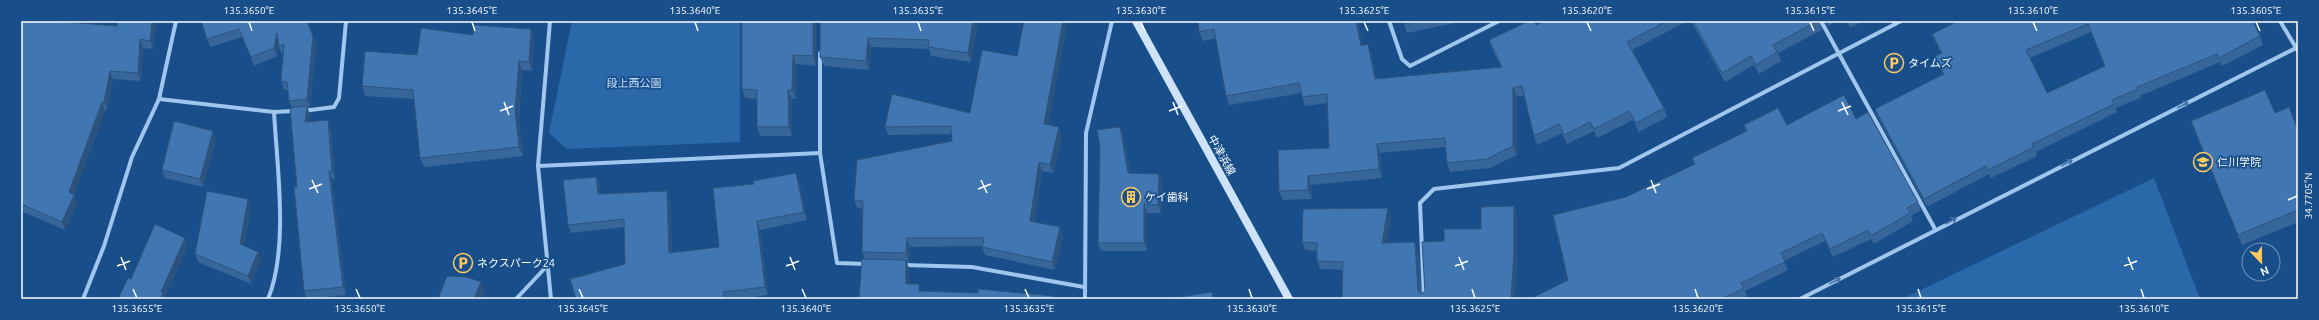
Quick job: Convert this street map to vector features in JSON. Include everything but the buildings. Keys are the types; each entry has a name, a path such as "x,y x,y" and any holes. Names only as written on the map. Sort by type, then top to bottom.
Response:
{"street":[{"path":"83,299 104,246 132,157 159,99 176,21"},
{"path":"159,99 274,112 323,110 334,107 339,98 346,21"},
{"path":"550,21 538,166 546,266 551,299"},
{"path":"1085,299 1086,133 1112,21"},
{"name":"中津浜線","path":"1136,21 1289,299"},
{"path":"1389,21 1402,59 1410,66 1499,21"},
{"path":"1821,21 1840,53 1935,229"},
{"path":"1424,299 1420,203 1434,189 1619,168 1901,21"},
{"path":"1800,299 1935,229 2297,49 2280,21"},
{"path":"820,44 820,153 837,264 869,264"},
{"path":"268,299 274,286 280,229 274,112"},
{"path":"538,166 820,153"},
{"path":"901,265 972,267 1084,287"},
{"path":"516,299 546,266"}],"green space":[{"name":"段上西公園","path":"572,21 740,21 740,142 567,149 549,133"},
{"path":"2154,178 2200,299 1902,299"}],"place":[{"name":"タイムズ","path":"1894,63"},
{"name":"仁川学院","path":"2203,162"},
{"name":"ケイ歯科","path":"1131,197"},
{"name":"ネクスパーク24","path":"463,263"}]}
